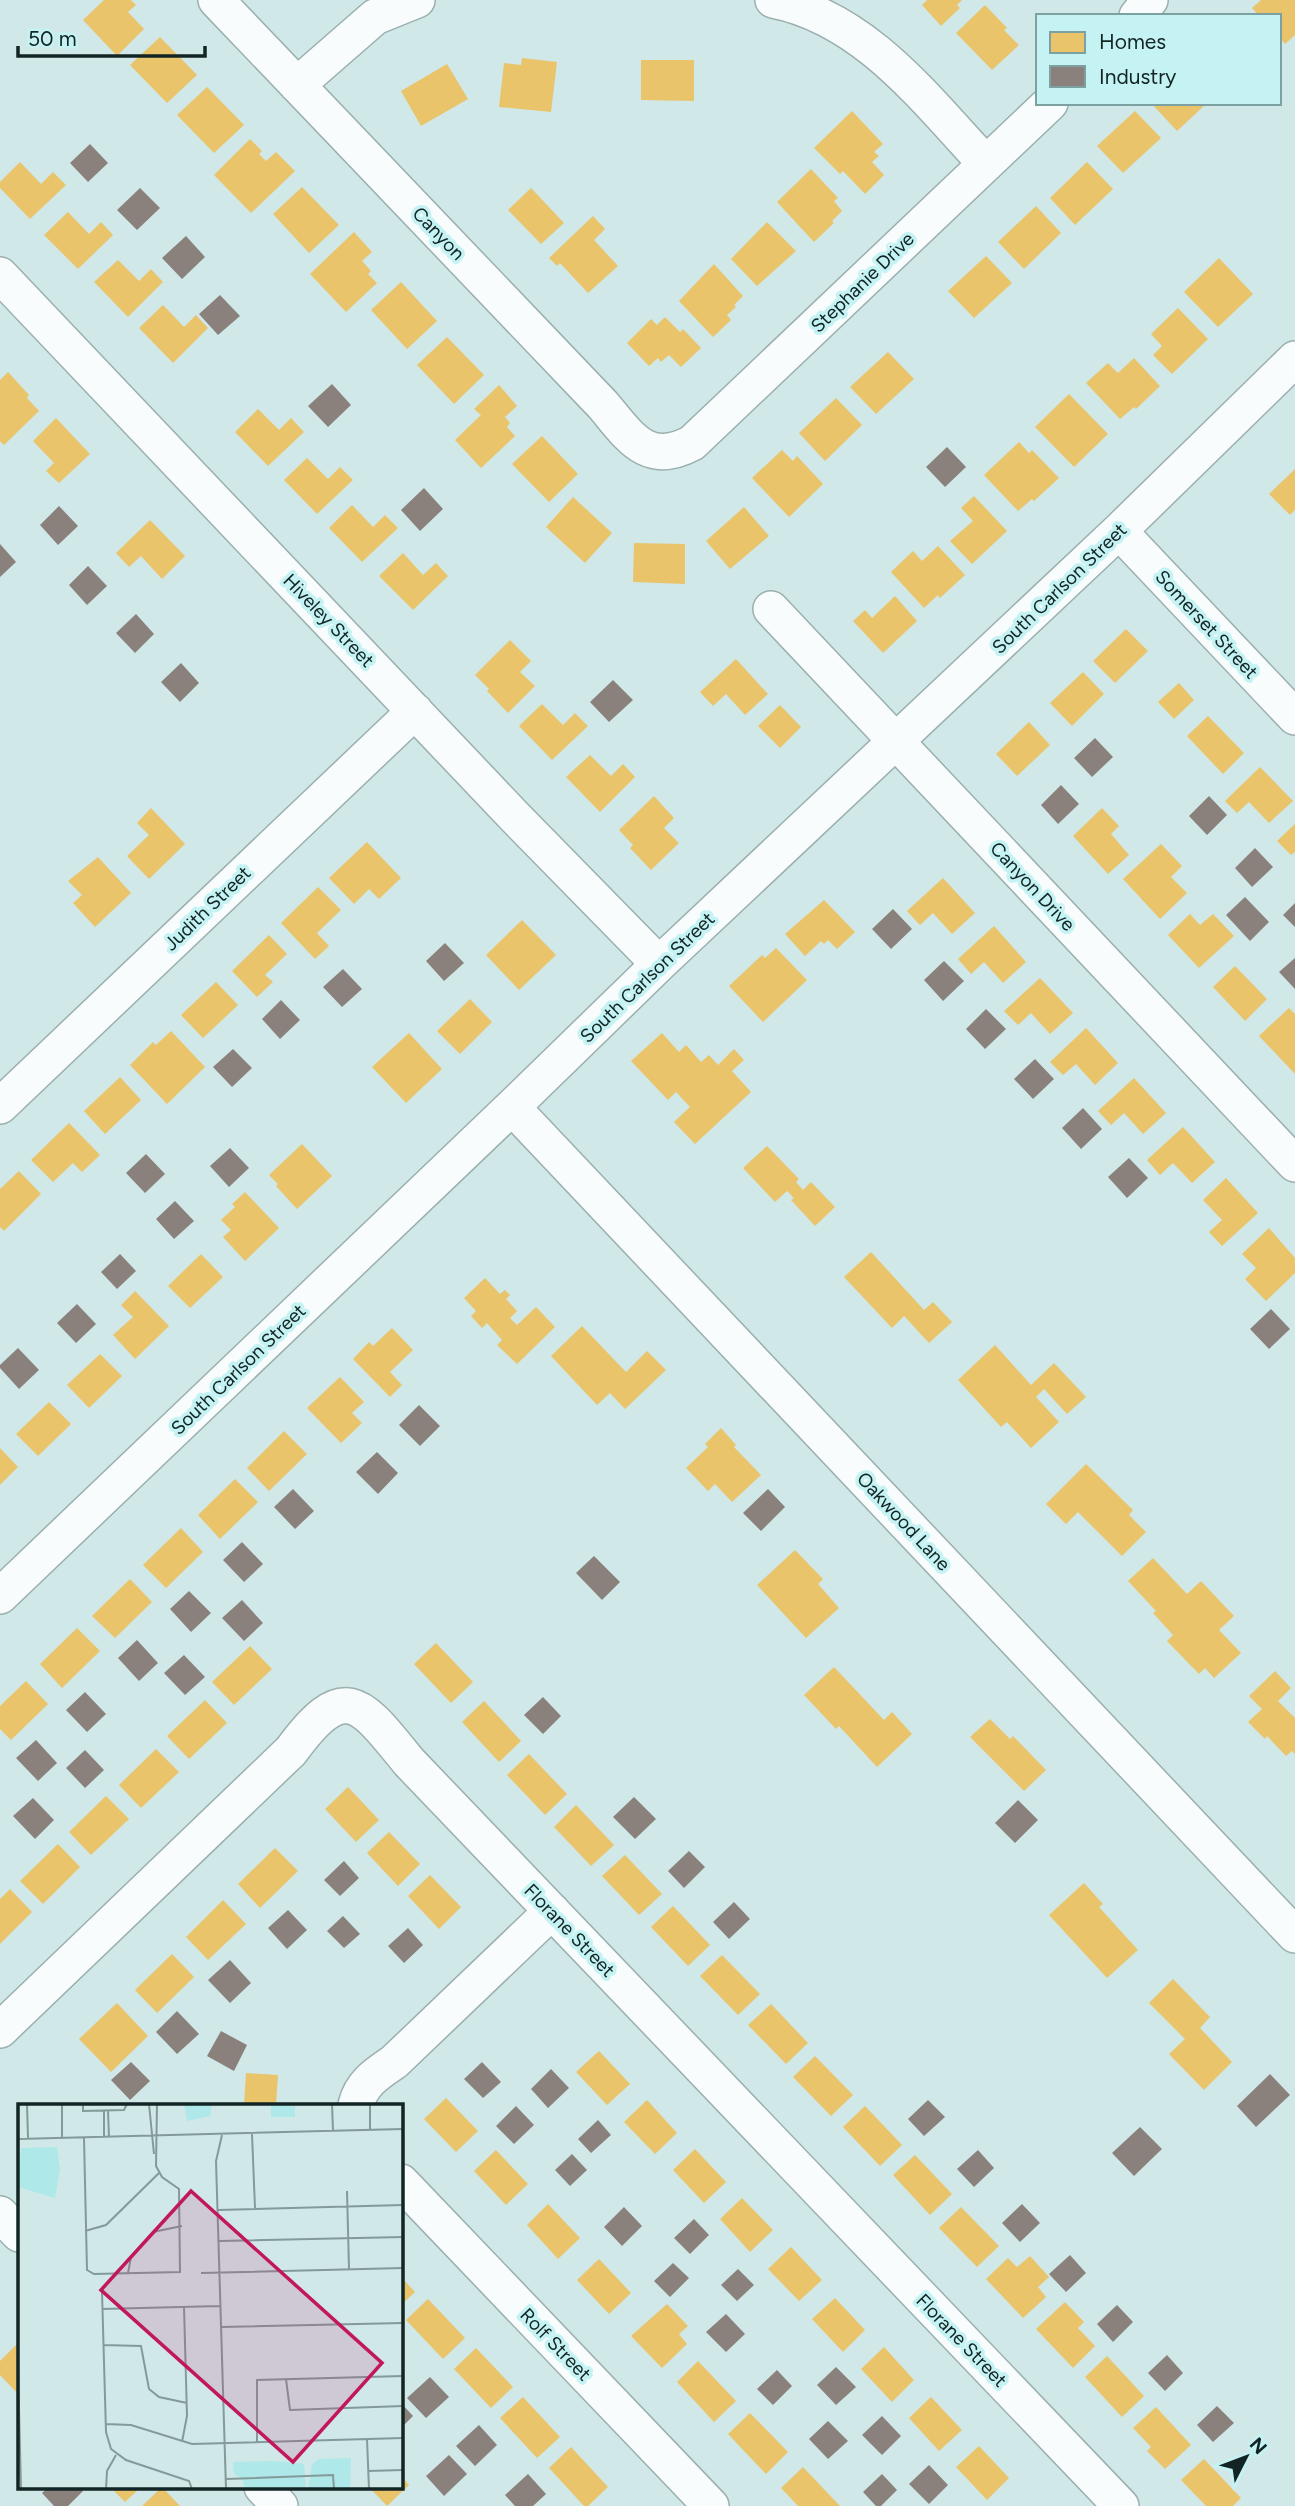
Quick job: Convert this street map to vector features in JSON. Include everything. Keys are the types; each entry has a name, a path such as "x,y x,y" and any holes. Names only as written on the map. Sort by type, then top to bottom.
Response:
{"street":[{"name":"Canyon","path":"216,0 603,405 633,441 645,449 659,453 668,452"},
{"path":"297,85 375,18 417,0"},
{"path":"773,0 816,14 847,30 874,49 986,163"},
{"path":"1139,14 1150,0"},
{"name":"Stephanie Drive","path":"668,452 677,451 692,443 1048,105"},
{"name":"Hiveley Street","path":"0,275 659,964"},
{"name":"South Carlson Street","path":"0,1596 659,964 1119,531 1295,359"},
{"name":"Somerset Street","path":"1119,531 1295,717"},
{"name":"Canyon Drive","path":"771,610 1295,1164"},
{"name":"Judith Street","path":"0,1106 415,711"},
{"name":"Oakwood Lane","path":"512,1107 1295,1935"},
{"name":"Florane Street","path":"0,2030 291,1751 320,1716 339,1706 361,1709 1121,2506"},
{"path":"356,2104 367,2082 394,2062 552,1911"},
{"name":"Rolf Street","path":"402,2183 711,2506"},
{"path":"0,2214 18,2233"},
{"path":"263,2488 280,2506"}],"building: Homes":[{"path":"104,0 131,0 136,5 128,12 144,29 117,56 83,20"},
{"path":"927,0 962,0 957,5 960,8 941,26 922,5"},
{"path":"1261,0 1295,0 1295,35 1285,44 1281,39 1281,14 1257,14 1252,8"},
{"path":"985,5 1019,45 992,70 956,33"},
{"path":"160,37 197,75 167,103 130,65"},
{"path":"522,58 557,62 551,112 499,107 504,63 521,65"},
{"path":"641,60 694,60 694,101 641,100"},
{"path":"447,64 468,99 421,126 401,91"},
{"path":"207,87 244,125 214,153 177,115"},
{"path":"1153,105 1205,105 1177,131"},
{"path":"852,111 883,144 874,152 879,156 872,162 884,175 865,194 843,171 840,174 814,148"},
{"path":"1135,111 1161,138 1123,173 1097,146"},
{"path":"250,139 262,151 259,154 266,161 276,152 295,171 251,213 214,175"},
{"path":"20,162 41,184 53,172 66,185 30,219 0,188 0,182"},
{"path":"1087,162 1113,189 1075,225 1050,198"},
{"path":"811,169 838,198 834,201 842,211 832,221 834,223 814,242 777,202"},
{"path":"302,187 339,225 309,253 273,214"},
{"path":"531,188 564,223 541,244 508,210"},
{"path":"1036,206 1061,233 1024,269 998,242"},
{"path":"68,212 89,234 101,222 113,235 78,269 44,235"},
{"path":"593,216 605,229 594,240 618,266 588,293 560,263 557,266 549,258"},
{"path":"767,222 796,251 757,286 731,259"},
{"path":"354,232 372,252 362,261 371,271 368,274 377,283 346,312 310,274"},
{"path":"986,256 1012,283 974,318 948,291"},
{"path":"1219,258 1253,294 1218,327 1184,292"},
{"path":"118,260 139,281 151,269 163,282 128,317 94,282"},
{"path":"714,264 743,296 727,315 731,320 713,337 679,301"},
{"path":"401,282 437,321 407,349 371,310"},
{"path":"163,305 184,327 196,315 208,328 173,363 139,328"},
{"path":"1178,308 1208,339 1172,374 1153,355 1162,346 1151,334"},
{"path":"665,317 680,332 683,329 701,348 681,367 669,355 661,362 658,358 649,366 627,343 651,319 657,325"},
{"path":"447,337 484,375 454,404 417,365"},
{"path":"888,352 914,379 876,414 850,387"},
{"path":"1134,358 1160,386 1136,409 1134,407 1120,419 1086,383 1108,363 1118,373"},
{"path":"8,372 29,395 27,398 39,411 4,445 0,441 0,380"},
{"path":"499,385 517,406 505,417 510,423 507,427 515,436 481,468 455,440 481,415 474,409"},
{"path":"1069,394 1108,434 1074,467 1035,427"},
{"path":"836,398 862,425 825,461 799,433"},
{"path":"258,409 279,430 291,418 304,432 268,466 235,432"},
{"path":"56,418 90,454 59,483 46,471 54,463 33,441"},
{"path":"542,436 578,474 549,502 512,464"},
{"path":"1019,442 1029,453 1032,450 1059,478 1034,501 1032,499 1018,511 984,475"},
{"path":"782,450 793,461 797,456 823,484 789,517 752,478"},
{"path":"307,458 328,479 340,467 353,480 317,514 284,480"},
{"path":"1295,469 1295,510 1290,515 1269,494"},
{"path":"974,496 1007,531 972,564 950,541 973,521 961,508"},
{"path":"573,497 612,533 585,563 546,527"},
{"path":"352,505 373,527 385,515 398,528 362,562 329,528"},
{"path":"744,507 769,536 730,569 706,541"},
{"path":"150,520 185,556 162,579 141,556 129,567 116,553"},
{"path":"634,543 685,544 685,584 633,582"},
{"path":"938,546 965,575 940,598 938,595 924,608 891,572 913,551 922,561"},
{"path":"403,553 423,575 436,563 448,576 413,610 379,576"},
{"path":"895,596 917,621 883,653 853,621 865,610 872,618"},
{"path":"1126,629 1148,651 1115,683 1093,661"},
{"path":"510,640 531,661 520,672 535,686 508,713 475,675"},
{"path":"736,659 768,694 745,715 726,694 713,706 700,692"},
{"path":"1083,672 1104,694 1072,726 1050,703"},
{"path":"1179,683 1194,700 1174,719 1158,702"},
{"path":"542,704 563,725 575,713 588,726 552,760 519,726"},
{"path":"780,705 801,727 780,748 758,726"},
{"path":"1208,716 1244,753 1223,774 1187,736"},
{"path":"1029,722 1050,745 1017,776 996,754"},
{"path":"590,755 611,776 623,764 635,777 600,812 566,777"},
{"path":"1260,767 1293,801 1269,823 1249,802 1237,813 1225,801"},
{"path":"654,796 674,818 664,828 679,843 651,870 630,848 633,845 619,830"},
{"path":"151,808 185,844 149,879 127,856 149,835 137,823"},
{"path":"1102,808 1119,826 1111,834 1129,855 1108,874 1073,836"},
{"path":"1295,824 1295,852 1291,855 1277,841"},
{"path":"367,842 401,878 379,899 369,889 354,904 329,878"},
{"path":"1161,844 1182,866 1171,877 1187,893 1160,919 1123,879"},
{"path":"98,857 131,893 95,927 73,903 82,895 68,881"},
{"path":"943,878 975,913 952,934 933,913 920,925 907,911"},
{"path":"318,887 341,910 317,933 329,946 315,959 281,923"},
{"path":"824,900 855,932 837,949 828,940 824,944 821,941 805,956 785,934"},
{"path":"1190,914 1200,925 1213,914 1234,936 1199,968 1168,935"},
{"path":"522,920 556,955 519,990 486,955"},
{"path":"994,926 1026,962 1003,983 984,962 971,974 958,959"},
{"path":"269,935 287,954 265,975 273,982 257,997 232,971"},
{"path":"776,948 807,980 763,1022 729,986 762,955 765,958"},
{"path":"1235,966 1267,999 1245,1021 1213,987"},
{"path":"1040,978 1073,1013 1050,1034 1031,1013 1018,1025 1004,1011"},
{"path":"216,982 238,1005 203,1038 181,1015"},
{"path":"470,999 492,1022 460,1054 437,1031"},
{"path":"1289,1008 1295,1014 1295,1074 1259,1036"},
{"path":"1086,1028 1118,1063 1095,1085 1076,1064 1063,1075 1050,1062"},
{"path":"171,1031 205,1067 167,1104 130,1065 153,1042 156,1045"},
{"path":"409,1033 442,1069 406,1103 372,1067"},
{"path":"662,1033 679,1052 686,1045 701,1062 709,1055 718,1065 734,1049 744,1060 732,1071 751,1092 695,1144 674,1122 690,1107 676,1092 668,1100 631,1061"},
{"path":"120,1077 141,1100 105,1134 84,1111"},
{"path":"1134,1078 1166,1113 1143,1134 1124,1113 1111,1125 1098,1111"},
{"path":"69,1123 100,1155 82,1172 73,1163 53,1182 31,1160"},
{"path":"1183,1127 1215,1162 1192,1183 1173,1163 1160,1175 1147,1160"},
{"path":"302,1144 332,1176 297,1209 269,1175"},
{"path":"767,1146 799,1179 796,1182 803,1190 811,1182 835,1207 815,1226 791,1200 794,1198 787,1191 775,1202 743,1168"},
{"path":"19,1171 41,1194 4,1231 0,1227 0,1189"},
{"path":"1226,1178 1258,1213 1222,1246 1209,1232 1222,1220 1203,1200"},
{"path":"245,1192 279,1228 245,1261 223,1237 231,1230 221,1220 235,1207 232,1204"},
{"path":"1269,1228 1295,1258 1295,1273 1266,1301 1245,1279 1256,1268 1242,1254"},
{"path":"871,1252 924,1310 933,1302 952,1322 929,1343 904,1316 892,1328 844,1277"},
{"path":"201,1254 223,1277 190,1308 168,1286"},
{"path":"485,1278 500,1294 505,1290 510,1295 506,1299 517,1311 510,1318 517,1325 536,1307 555,1327 517,1364 497,1345 502,1340 487,1323 482,1328 471,1316 476,1311 464,1298"},
{"path":"135,1291 169,1326 135,1359 113,1335 133,1317 121,1305"},
{"path":"582,1326 626,1372 647,1351 666,1370 625,1409 610,1393 597,1405 551,1356"},
{"path":"392,1328 413,1350 390,1372 402,1385 390,1397 353,1359 369,1342 373,1346"},
{"path":"995,1345 1031,1385 1054,1363 1086,1397 1067,1414 1044,1389 1036,1397 1059,1422 1031,1448 1007,1422 1001,1427 958,1380"},
{"path":"100,1354 122,1376 89,1408 67,1385"},
{"path":"340,1377 364,1402 352,1413 362,1423 341,1443 307,1408"},
{"path":"49,1402 71,1424 38,1456 16,1434"},
{"path":"721,1428 736,1445 734,1447 761,1475 732,1502 715,1484 708,1491 686,1468 708,1447 705,1444"},
{"path":"284,1431 307,1454 269,1491 247,1468"},
{"path":"0,1448 18,1467 0,1485"},
{"path":"1086,1464 1133,1510 1129,1515 1146,1532 1122,1556 1078,1512 1066,1524 1046,1504"},
{"path":"235,1479 258,1502 220,1539 198,1515"},
{"path":"181,1528 203,1552 166,1588 143,1565"},
{"path":"795,1550 823,1579 818,1584 839,1608 806,1638 757,1585"},
{"path":"1153,1558 1187,1594 1201,1581 1234,1616 1219,1630 1241,1653 1214,1678 1205,1668 1199,1674 1167,1641 1173,1635 1153,1613 1156,1611 1128,1581"},
{"path":"130,1579 152,1602 115,1638 92,1616"},
{"path":"77,1628 100,1651 62,1688 40,1664"},
{"path":"436,1643 473,1682 451,1703 414,1664"},
{"path":"250,1646 272,1669 234,1705 212,1682"},
{"path":"834,1667 884,1720 892,1712 912,1734 877,1767 839,1726 836,1729 804,1695"},
{"path":"1275,1671 1291,1688 1278,1701 1295,1718 1295,1754 1292,1751 1286,1756 1267,1736 1265,1739 1248,1722 1262,1709 1249,1696"},
{"path":"26,1681 48,1704 11,1740 0,1729 0,1706"},
{"path":"205,1700 227,1723 189,1759 167,1736"},
{"path":"484,1701 521,1741 499,1762 462,1722"},
{"path":"990,1719 1010,1739 1013,1736 1046,1770 1024,1791 970,1737"},
{"path":"156,1749 179,1772 141,1808 119,1785"},
{"path":"529,1754 567,1794 545,1815 507,1775"},
{"path":"348,1787 379,1820 356,1842 325,1809"},
{"path":"106,1796 129,1819 91,1855 69,1832"},
{"path":"576,1805 614,1845 591,1866 554,1827"},
{"path":"389,1832 420,1864 398,1886 367,1853"},
{"path":"58,1844 80,1867 43,1904 20,1881"},
{"path":"275,1848 298,1871 260,1908 238,1884"},
{"path":"625,1855 662,1894 639,1915 602,1876"},
{"path":"430,1875 461,1907 439,1929 408,1896"},
{"path":"1084,1883 1103,1904 1099,1907 1138,1950 1107,1978 1049,1915"},
{"path":"10,1889 32,1912 0,1944 0,1899"},
{"path":"223,1900 246,1924 208,1960 186,1937"},
{"path":"673,1906 710,1945 688,1966 651,1927"},
{"path":"172,1954 194,1977 157,2013 135,1990"},
{"path":"722,1955 760,1994 738,2015 700,1976"},
{"path":"1173,1979 1210,2017 1200,2028 1232,2062 1204,2090 1169,2054 1185,2039 1149,2003"},
{"path":"117,2003 148,2036 111,2072 79,2039"},
{"path":"771,2004 808,2043 786,2064 748,2025"},
{"path":"599,2051 630,2084 607,2105 576,2072"},
{"path":"815,2056 853,2095 831,2116 793,2077"},
{"path":"246,2073 278,2075 276,2104 244,2104"},
{"path":"446,2098 478,2131 456,2152 424,2119"},
{"path":"647,2100 677,2133 655,2154 624,2122"},
{"path":"865,2106 902,2145 880,2166 843,2127"},
{"path":"695,2149 726,2182 704,2203 673,2170"},
{"path":"496,2150 528,2184 506,2205 474,2171"},
{"path":"915,2155 952,2194 930,2215 893,2175"},
{"path":"742,2198 773,2230 750,2252 720,2219"},
{"path":"548,2204 580,2238 558,2259 527,2225"},
{"path":"961,2207 999,2246 977,2267 939,2228"},
{"path":"791,2247 822,2280 799,2301 768,2269"},
{"path":"1030,2256 1049,2277 1038,2287 1046,2297 1023,2318 986,2279 1008,2258 1017,2267"},
{"path":"599,2259 631,2293 609,2314 577,2280"},
{"path":"402,2278 415,2292 402,2304"},
{"path":"835,2298 865,2330 843,2352 812,2319"},
{"path":"428,2299 465,2338 443,2359 406,2320"},
{"path":"1065,2302 1084,2322 1078,2328 1095,2346 1073,2368 1036,2329"},
{"path":"667,2304 688,2326 679,2334 687,2344 662,2368 631,2336"},
{"path":"18,2343 18,2394 0,2375 0,2361"},
{"path":"884,2347 914,2380 892,2402 861,2369"},
{"path":"476,2348 513,2387 491,2408 454,2369"},
{"path":"1107,2356 1144,2396 1122,2417 1085,2377"},
{"path":"698,2361 736,2401 714,2422 677,2382"},
{"path":"523,2397 560,2437 537,2458 500,2418"},
{"path":"931,2397 962,2430 939,2451 909,2418"},
{"path":"1156,2407 1191,2445 1165,2469 1147,2451 1151,2447 1133,2428"},
{"path":"750,2413 788,2452 766,2474 728,2434"},
{"path":"979,2446 1009,2478 987,2500 956,2467"},
{"path":"571,2447 608,2487 588,2506 584,2506 549,2468"},
{"path":"1204,2459 1241,2498 1233,2506 1206,2506 1181,2480"},
{"path":"803,2467 840,2506 798,2506 781,2488"},
{"path":"402,2477 409,2485 387,2506 370,2488 402,2488"},
{"path":"111,2488 140,2488 125,2502"},
{"path":"163,2488 180,2506 142,2506"}],"building: Industry":[{"path":"90,144 108,163 88,182 70,163"},
{"path":"140,188 160,208 137,230 117,210"},
{"path":"186,236 205,257 182,279 162,258"},
{"path":"220,295 240,316 218,335 199,314"},
{"path":"332,384 351,405 328,427 308,406"},
{"path":"947,447 966,467 945,487 926,467"},
{"path":"424,488 443,509 420,531 401,510"},
{"path":"59,506 78,526 58,545 40,525"},
{"path":"0,544 16,562 0,577"},
{"path":"88,566 107,586 87,605 69,585"},
{"path":"136,614 154,634 135,653 116,633"},
{"path":"181,663 199,683 180,702 161,682"},
{"path":"613,680 633,700 609,722 590,702"},
{"path":"1095,738 1113,757 1092,777 1074,758"},
{"path":"1061,785 1079,804 1058,824 1041,805"},
{"path":"1209,796 1227,815 1207,835 1189,816"},
{"path":"1255,848 1273,867 1252,887 1235,868"},
{"path":"1245,897 1269,922 1250,941 1226,915"},
{"path":"1295,903 1295,927 1283,915"},
{"path":"893,909 912,929 891,949 872,929"},
{"path":"445,943 464,963 444,981 426,961"},
{"path":"1295,958 1295,989 1279,972"},
{"path":"944,961 964,981 943,1001 924,980"},
{"path":"343,969 362,989 342,1007 323,987"},
{"path":"281,1000 300,1020 280,1039 262,1019"},
{"path":"986,1009 1006,1029 985,1049 966,1029"},
{"path":"233,1049 252,1068 232,1087 213,1067"},
{"path":"1035,1059 1054,1079 1033,1099 1014,1079"},
{"path":"1083,1108 1102,1129 1081,1149 1062,1128"},
{"path":"230,1148 249,1168 229,1187 210,1166"},
{"path":"146,1154 165,1174 145,1193 126,1173"},
{"path":"1129,1158 1148,1178 1127,1198 1108,1177"},
{"path":"175,1201 194,1221 174,1239 156,1219"},
{"path":"120,1254 136,1271 117,1289 101,1272"},
{"path":"77,1304 96,1324 76,1343 57,1323"},
{"path":"1271,1309 1290,1329 1269,1349 1250,1329"},
{"path":"18,1348 39,1370 19,1389 0,1368"},
{"path":"419,1405 440,1426 420,1446 399,1425"},
{"path":"377,1452 398,1473 378,1494 356,1472"},
{"path":"293,1489 314,1511 295,1529 274,1507"},
{"path":"768,1489 785,1507 761,1531 743,1513"},
{"path":"242,1542 263,1564 244,1582 223,1560"},
{"path":"594,1556 620,1582 602,1600 576,1573"},
{"path":"189,1591 211,1613 191,1632 170,1609"},
{"path":"242,1600 263,1623 244,1641 222,1618"},
{"path":"137,1640 158,1663 139,1681 118,1658"},
{"path":"184,1655 205,1677 185,1695 164,1673"},
{"path":"85,1692 106,1714 87,1732 66,1710"},
{"path":"543,1697 561,1716 543,1734 524,1715"},
{"path":"36,1740 57,1763 38,1781 16,1758"},
{"path":"85,1750 104,1770 85,1788 66,1768"},
{"path":"634,1797 656,1819 635,1839 613,1817"},
{"path":"33,1798 54,1820 35,1839 13,1816"},
{"path":"1018,1800 1038,1820 1015,1843 995,1823"},
{"path":"689,1851 705,1867 684,1888 668,1871"},
{"path":"344,1861 359,1878 340,1896 324,1880"},
{"path":"734,1902 750,1919 729,1939 713,1922"},
{"path":"288,1910 307,1930 287,1949 268,1928"},
{"path":"343,1916 360,1934 344,1948 327,1931"},
{"path":"408,1928 423,1945 404,1963 388,1946"},
{"path":"230,1960 251,1983 230,2003 208,1980"},
{"path":"177,2011 199,2034 177,2054 156,2032"},
{"path":"221,2031 247,2045 234,2071 207,2056"},
{"path":"131,2062 150,2081 130,2100 111,2080"},
{"path":"482,2062 501,2082 483,2098 464,2079"},
{"path":"551,2069 569,2088 548,2108 531,2089"},
{"path":"1270,2074 1290,2095 1256,2127 1237,2106"},
{"path":"928,2100 945,2117 924,2136 908,2119"},
{"path":"516,2106 534,2125 514,2144 496,2126"},
{"path":"598,2120 611,2135 591,2153 578,2139"},
{"path":"1140,2127 1162,2149 1134,2176 1112,2153"},
{"path":"978,2150 994,2168 974,2187 957,2169"},
{"path":"572,2154 587,2170 570,2186 555,2170"},
{"path":"1022,2204 1040,2223 1020,2242 1002,2223"},
{"path":"624,2207 642,2226 622,2246 604,2227"},
{"path":"694,2219 709,2235 690,2254 674,2238"},
{"path":"1070,2255 1086,2273 1066,2292 1049,2274"},
{"path":"673,2263 689,2278 670,2297 654,2281"},
{"path":"738,2269 754,2285 737,2301 721,2285"},
{"path":"1117,2305 1133,2322 1113,2342 1097,2324"},
{"path":"726,2314 745,2334 726,2352 706,2332"},
{"path":"1167,2355 1183,2373 1165,2391 1148,2373"},
{"path":"836,2367 856,2387 836,2405 817,2385"},
{"path":"777,2370 792,2386 773,2405 757,2389"},
{"path":"430,2377 449,2397 426,2418 407,2398"},
{"path":"402,2404 413,2416 402,2427"},
{"path":"1217,2406 1234,2423 1213,2442 1197,2425"},
{"path":"882,2416 901,2436 882,2455 862,2435"},
{"path":"828,2421 848,2441 828,2459 809,2439"},
{"path":"479,2425 497,2445 475,2466 456,2446"},
{"path":"449,2455 467,2474 444,2496 426,2476"},
{"path":"929,2465 948,2485 929,2504 909,2484"},
{"path":"528,2474 546,2494 533,2506 515,2506 505,2495"},
{"path":"882,2474 897,2490 881,2506 876,2506 863,2492"},
{"path":"48,2488 80,2488 83,2491 68,2506 54,2506 42,2493"}]}
